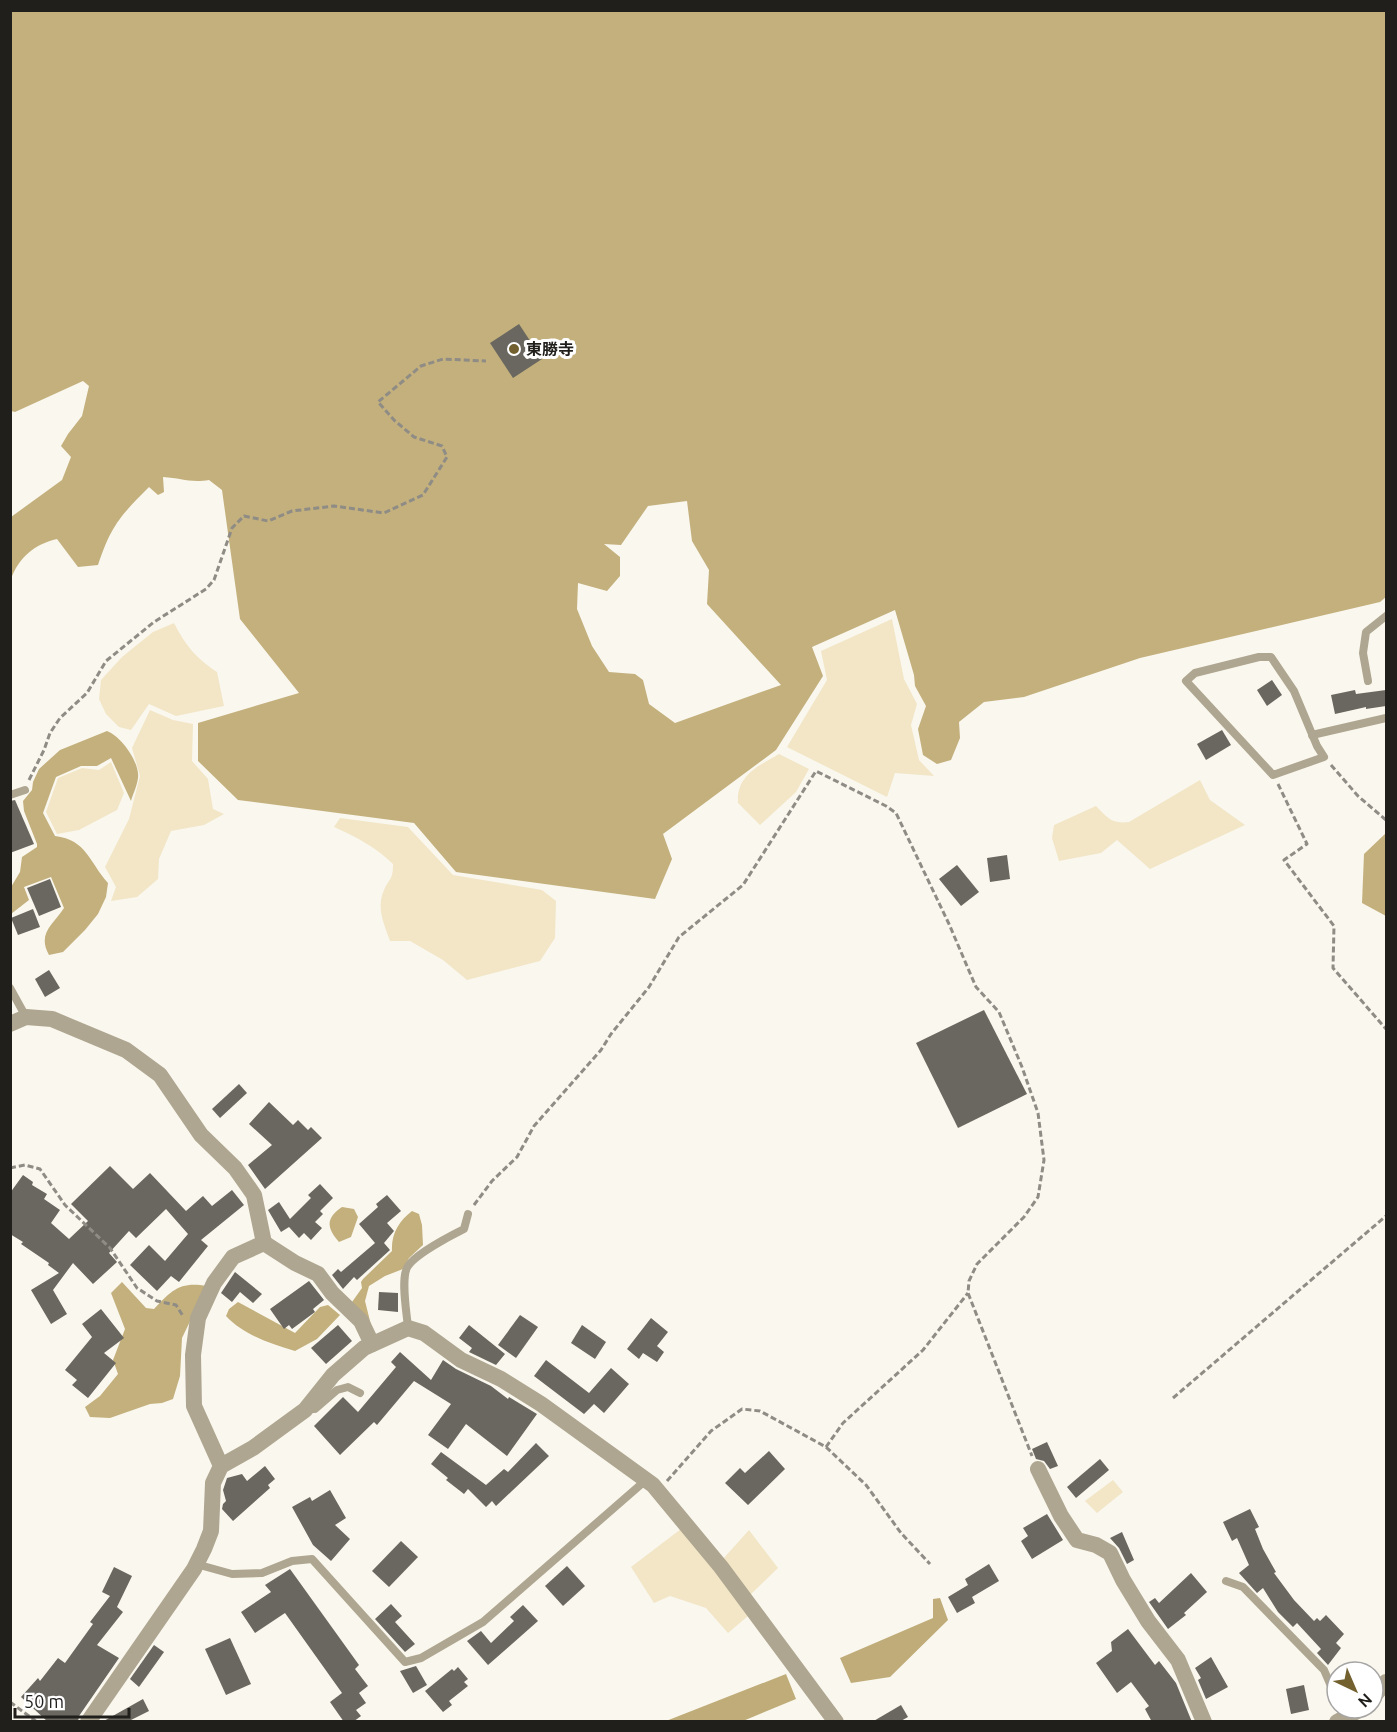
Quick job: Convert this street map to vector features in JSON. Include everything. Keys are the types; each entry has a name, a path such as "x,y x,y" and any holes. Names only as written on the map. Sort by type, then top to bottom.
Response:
{"street":[{"path":"18,1021 52,1019 126,1050 160,1075 201,1135 236,1168 254,1195 264,1243 295,1263 318,1274 332,1293 361,1321 372,1344"},
{"path":"220,1466 194,1406 193,1355 198,1318 214,1283 233,1257 264,1243"},
{"path":"88,1722 196,1564 211,1532 213,1483 220,1466 253,1448 305,1410 333,1375 364,1348 408,1328 424,1333 461,1360 501,1379 542,1404 652,1486 721,1567 836,1722"},
{"path":"1038,1469 1061,1516 1077,1540 1096,1545 1110,1553 1138,1607 1179,1660 1204,1722"}],"lane":[{"path":"1368,681 1363,653 1366,632 1386,616"},
{"path":"1259,657 1270,657 1294,691 1312,735 1324,757 1273,775 1186,681 1196,673 1259,657"},
{"path":"1312,735 1386,718"},
{"path":"10,795 24,790"},
{"path":"10,988 18,1021"},
{"path":"408,1328 405,1280 407,1266 431,1247 464,1229 468,1214"},
{"path":"305,1410 315,1409 337,1390 348,1387 360,1393"},
{"path":"196,1564 232,1574 262,1573 292,1562 312,1559 405,1662 421,1658 483,1622 652,1486"},
{"path":"1226,1581 1243,1587 1325,1672"}],"path":[{"path":"24,790 50,733 60,718 87,693 106,661 154,622 206,589 214,580 232,528 244,516 268,521 292,511 334,506 384,513 423,495 447,457 442,446 414,438 378,402 421,366 443,359 486,361"},
{"path":"1324,757 1358,796 1386,820"},
{"path":"468,1214 492,1181 517,1157 534,1126 601,1050 649,987 679,937 743,885 816,771 896,813 976,987 999,1012 1038,1113 1044,1160 1038,1197 1024,1217 977,1264 969,1281 968,1293 1038,1469"},
{"path":"1273,775 1307,844 1284,860 1334,926 1333,968 1386,1029"},
{"path":"10,1168 25,1165 40,1169 65,1204 110,1248 137,1288 157,1301 176,1305 196,1335"},
{"path":"1173,1398 1386,1216"},
{"path":"826,1447 843,1423 923,1350 968,1293"},
{"path":"652,1486 711,1431 742,1409 760,1411 826,1447 866,1485 901,1533 930,1564"},
{"path":"10,1702 37,1722"}],"shaded area":[{"path":"11,11 1386,11 1386,597 1380,602 1140,658 1024,697 984,702 959,722 960,738 951,760 937,764 923,755 918,729 926,706 915,686 914,675 895,610 812,647 823,676 776,750 663,834 672,859 655,899 456,872 414,823 238,800 198,761 198,723 299,693 240,619 222,490 209,480 191,481 163,477 164,492 158,495 149,487 131,506 112,531 98,565 78,567 57,539 42,544 23,558 11,579 11,517 62,480 71,457 61,446 82,416 89,386 83,381 15,412 11,411","holes":["687,501 692,541 709,570 707,604 781,685 675,723 649,704 643,680 635,674 609,672 592,646 577,609 578,583 607,591 620,576 620,557 604,544 621,545 648,506"]},
{"path":"892,619 904,679 917,704 911,725 919,760 934,776 895,773 887,797 787,747 827,680 821,651"},
{"path":"174,623 192,651 217,672 224,706 176,716 149,704 131,730 119,727 106,714 99,699 101,680 122,657 153,632"},
{"path":"150,710 173,720 193,724 192,761 208,779 213,809 224,814 204,825 171,831 159,859 158,879 137,897 111,901 116,887 105,867 129,819 140,776 132,748"},
{"path":"107,731 124,745 133,758 138,772 137,784 131,801 111,758 97,766 81,766 56,777 43,813 55,836 66,838 81,847 108,883 106,897 98,914 85,930 63,952 49,955 45,941 46,935 64,908 51,877 24,887 29,900 11,914 11,887 20,872 22,857 37,847 24,811 23,801 32,790 39,769 60,750"},
{"path":"779,754 809,769 796,792 760,825 738,803 738,794 750,773"},
{"path":"111,762 124,793 117,810 79,830 57,834 46,812 58,778 82,768 99,770"},
{"path":"1200,780 1210,800 1245,825 1150,869 1117,840 1101,853 1059,861 1052,838 1054,825 1096,806 1114,821 1129,822"},
{"path":"340,818 408,827 453,875 542,890 556,901 555,938 540,961 467,980 443,960 410,941 390,941 382,916 381,903 384,890 392,876 393,864 380,852 334,827"},
{"path":"1386,833 1386,916 1362,903 1364,854"},
{"path":"342,1207 354,1209 358,1217 351,1237 339,1242 332,1232 330,1223 333,1215"},
{"path":"412,1211 419,1214 423,1245 409,1258 403,1269 369,1286 365,1301 371,1325 352,1302 362,1288 363,1279 392,1251 397,1228"},
{"path":"122,1282 146,1308 154,1309 177,1288 190,1285 207,1286 182,1338 180,1376 173,1399 150,1404 110,1418 90,1417 85,1407 100,1396 118,1374 113,1360 125,1329 111,1293"},
{"path":"238,1302 295,1333 320,1307 328,1305 340,1315 317,1339 295,1351 258,1338 233,1323 226,1316 229,1309"},
{"path":"1113,1480 1123,1492 1097,1513 1085,1501"},
{"path":"681,1529 709,1561 748,1616 728,1633 706,1608 670,1596 654,1603 631,1567"},
{"path":"749,1530 778,1568 748,1597 722,1560"},
{"path":"940,1598 948,1620 890,1677 851,1683 840,1658 933,1618 933,1599"},
{"path":"786,1674 796,1699 743,1721 666,1721"}],"building":[{"path":"519,324 542,359 513,378 490,343"},
{"path":"1272,680 1282,695 1267,706 1257,690"},
{"path":"1355,690 1356,694 1386,690 1386,706 1366,709 1366,707 1335,714 1331,695"},
{"path":"1222,730 1231,745 1206,760 1197,744"},
{"path":"15,800 34,844 10,853 10,801"},
{"path":"1007,855 1010,879 990,882 987,858"},
{"path":"957,865 979,892 961,906 939,879"},
{"path":"50,879 61,907 39,916 27,888"},
{"path":"33,909 40,927 18,935 11,918"},
{"path":"49,970 60,988 45,997 35,979"},
{"path":"984,1010 1027,1094 958,1128 916,1043"},
{"path":"239,1084 247,1093 220,1118 212,1109"},
{"path":"269,1102 293,1125 298,1120 308,1130 311,1127 322,1138 265,1189 248,1165 272,1145 249,1124"},
{"path":"110,1166 133,1189 150,1173 186,1211 203,1196 212,1206 232,1190 244,1205 201,1240 208,1246 179,1282 171,1276 157,1291 130,1265 149,1245 165,1261 188,1234 166,1209 136,1238 129,1231 109,1253 117,1262 93,1284 73,1263 53,1290 67,1314 51,1324 31,1290 59,1273 48,1265 49,1263 21,1244 23,1242 10,1234 10,1193 23,1175 33,1182 32,1185 47,1194 44,1199 60,1210 51,1223 69,1239 88,1221 71,1204"},
{"path":"320,1184 333,1198 320,1211 323,1214 315,1222 322,1228 311,1240 304,1233 299,1238 289,1227 281,1232 268,1210 279,1202 290,1219 311,1198 308,1195"},
{"path":"387,1195 401,1211 387,1223 394,1231 384,1243 390,1250 357,1280 354,1277 343,1289 332,1275 338,1269 341,1272 375,1243 359,1224 378,1207 376,1204"},
{"path":"235,1272 262,1294 253,1303 240,1292 232,1302 221,1293"},
{"path":"309,1281 324,1300 313,1309 315,1312 292,1329 289,1325 284,1329 270,1309"},
{"path":"379,1292 398,1293 398,1312 378,1310"},
{"path":"101,1309 124,1338 104,1353 116,1363 88,1398 72,1385 77,1380 65,1370 92,1337 82,1324"},
{"path":"520,1315 538,1327 516,1358 498,1345"},
{"path":"651,1318 668,1332 657,1346 664,1352 657,1362 643,1353 639,1359 627,1349"},
{"path":"338,1325 352,1341 326,1364 311,1348"},
{"path":"469,1325 505,1354 496,1365 469,1352 472,1348 459,1338"},
{"path":"582,1325 606,1342 595,1359 571,1343"},
{"path":"400,1352 431,1380 443,1360 537,1414 507,1456 466,1424 448,1449 428,1435 451,1404 414,1381 377,1425 374,1422 340,1455 314,1426 343,1397 358,1412 396,1367 391,1362"},
{"path":"546,1360 589,1393 611,1368 629,1384 604,1413 594,1404 584,1414 534,1376"},
{"path":"1047,1442 1058,1466 1050,1469 1044,1461 1036,1459 1032,1449"},
{"path":"536,1443 549,1456 496,1506 492,1501 486,1507 468,1489 464,1494 431,1464 441,1452 486,1485 504,1469 508,1472"},
{"path":"769,1451 785,1469 748,1505 725,1483 740,1468 745,1473"},
{"path":"1100,1459 1109,1470 1076,1498 1067,1487"},
{"path":"265,1466 275,1479 268,1485 270,1488 233,1521 222,1509 226,1501 223,1490 227,1478 242,1474 247,1481"},
{"path":"330,1490 346,1518 335,1525 350,1539 331,1561 313,1545 292,1507 310,1497 312,1501"},
{"path":"1250,1509 1259,1527 1255,1529 1276,1572 1274,1573 1294,1600 1314,1621 1317,1618 1320,1621 1326,1615 1344,1634 1336,1643 1341,1648 1332,1660 1325,1662 1317,1653 1321,1649 1297,1623 1293,1627 1278,1612 1263,1588 1257,1593 1239,1573 1249,1565 1237,1538 1232,1541 1223,1522"},
{"path":"1047,1514 1063,1540 1032,1559 1021,1541 1028,1536 1023,1528"},
{"path":"1122,1532 1134,1560 1127,1564 1119,1548 1110,1538"},
{"path":"401,1541 418,1557 389,1587 372,1571"},
{"path":"989,1564 999,1581 972,1597 975,1603 957,1613 948,1597 968,1585 965,1579"},
{"path":"567,1566 585,1586 563,1606 545,1586"},
{"path":"114,1567 132,1576 117,1607 123,1612 97,1645 119,1658 79,1716 78,1722 48,1722 21,1697 38,1678 40,1681 58,1658 65,1663 93,1624 90,1622 110,1596 102,1592"},
{"path":"290,1569 359,1665 355,1669 368,1686 359,1693 366,1703 356,1710 361,1716 353,1722 344,1722 330,1702 342,1693 285,1613 255,1633 241,1612 271,1592 265,1585"},
{"path":"1191,1573 1207,1592 1184,1613 1186,1615 1168,1629 1149,1602 1155,1598 1159,1603"},
{"path":"391,1604 402,1616 395,1622 415,1644 405,1652 375,1619"},
{"path":"523,1605 538,1621 488,1665 467,1641 481,1631 491,1643 514,1621 510,1617"},
{"path":"1128,1629 1155,1665 1159,1661 1176,1683 1192,1722 1152,1722 1145,1709 1149,1706 1131,1682 1117,1693 1096,1663 1112,1651 1111,1642"},
{"path":"230,1638 251,1684 226,1695 205,1649"},
{"path":"154,1645 164,1652 139,1687 130,1679"},
{"path":"1211,1657 1228,1687 1206,1699 1198,1680 1201,1678 1195,1668"},
{"path":"416,1666 427,1685 413,1693 400,1671"},
{"path":"458,1667 468,1679 464,1682 468,1686 449,1701 452,1705 443,1712 425,1691 452,1669 454,1671"},
{"path":"1304,1685 1309,1710 1291,1714 1286,1689"},
{"path":"143,1699 149,1711 127,1722 102,1722"},
{"path":"901,1705 908,1717 899,1722 872,1722"}],"place":[{"name":"東勝寺","path":"514,349"}]}
